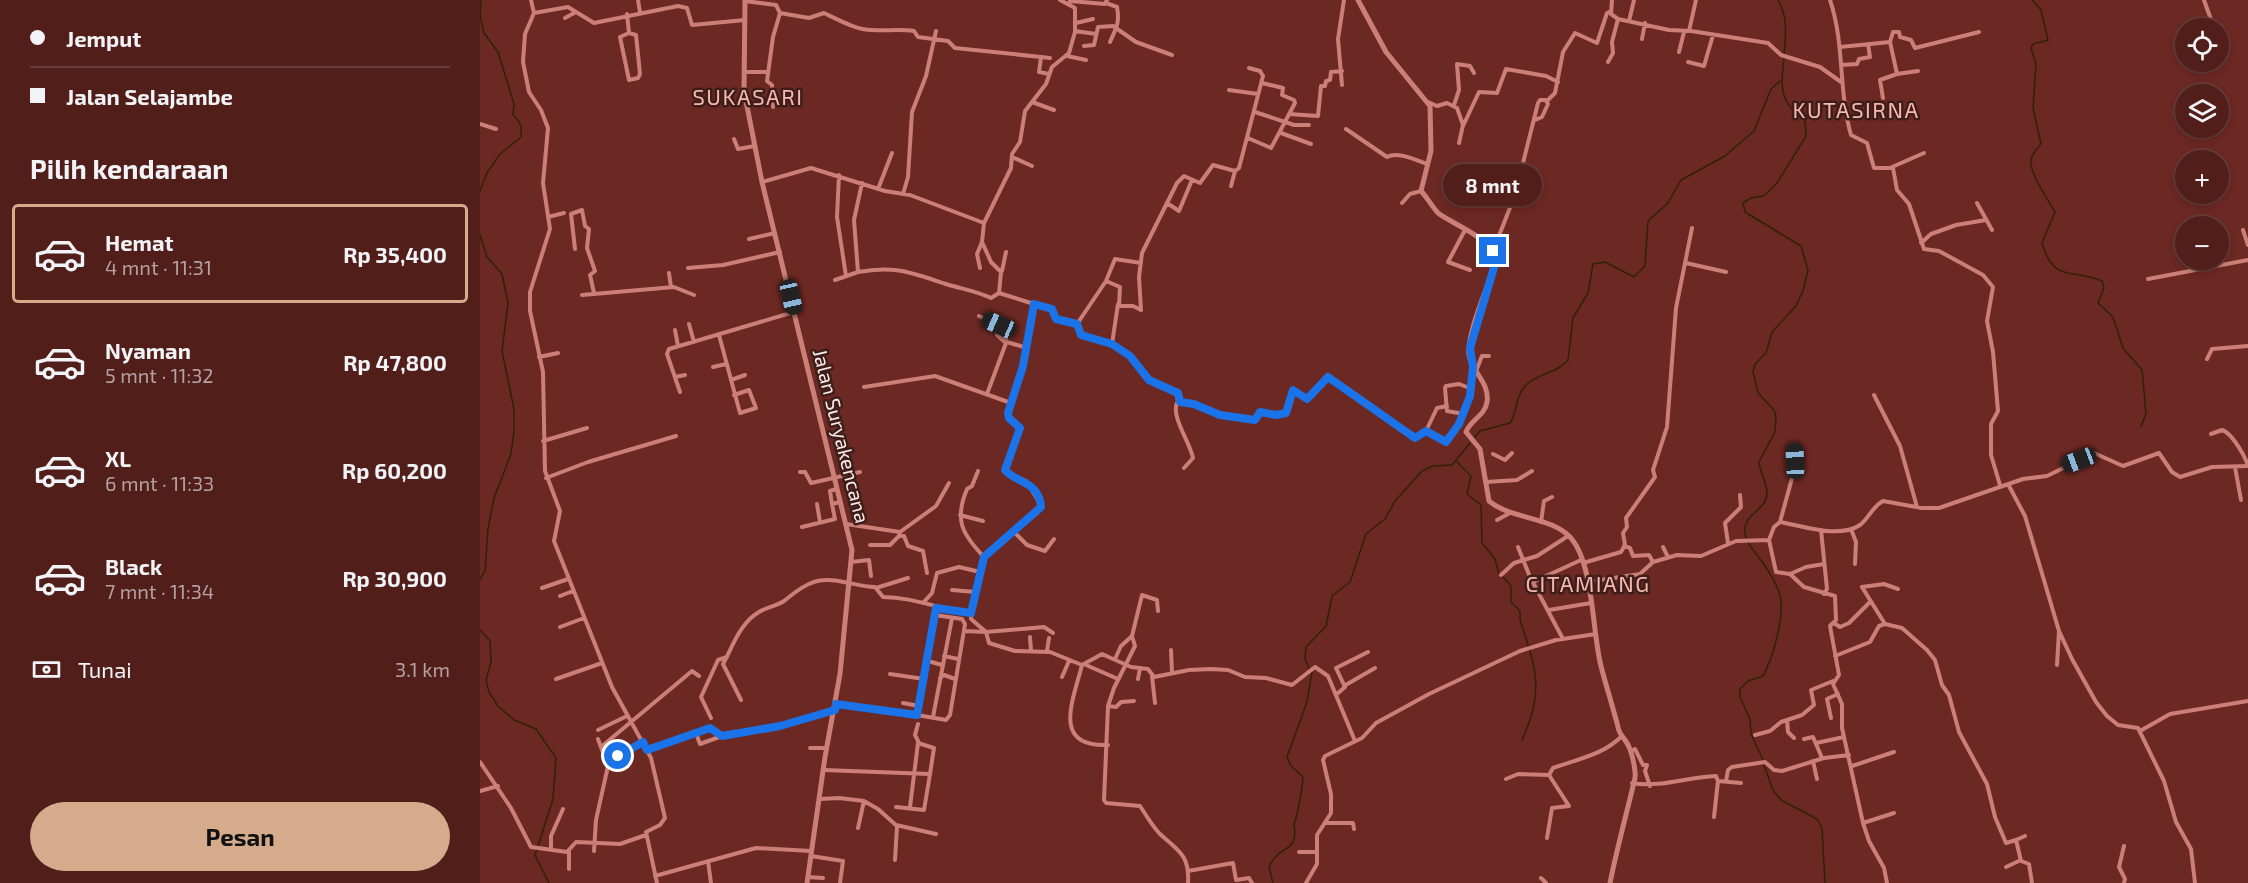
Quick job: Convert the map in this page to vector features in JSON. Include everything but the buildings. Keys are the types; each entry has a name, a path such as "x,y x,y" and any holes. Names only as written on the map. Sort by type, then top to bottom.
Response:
{"street":[{"path":"531,0 534,13 525,34 524,62 529,92 541,110 548,128 543,183 548,217 548,238 530,296 533,332 543,372 543,441 546,478 560,511 554,541 602,663 627,716 647,750 665,818 660,825 648,829 646,835 657,883"},
{"path":"638,0 640,12"},
{"path":"745,0 776,5 780,13 767,81 772,85 773,107"},
{"name":"Jalan Suryakencana","path":"745,0 744,91 762,182 852,550 836,707 827,748 807,880"},
{"path":"1060,0 1107,2 1117,7 1118,30 1110,42"},
{"path":"1342,86 1338,36 1344,0"},
{"path":"1358,0 1386,52 1428,102 1432,113 1431,152 1421,190"},
{"path":"1612,0 1612,15 1618,19 1768,44 1781,55 1826,69 1841,82"},
{"path":"1629,21 1634,0"},
{"path":"1679,52 1696,0"},
{"path":"1830,0 1839,30 1841,82 1851,135 1867,143 1874,168 1892,167 1923,153"},
{"path":"2204,0 2210,18"},
{"path":"980,268 977,254 982,242 984,223 1011,168 1012,157 1020,142 1024,113 1046,84 1053,65 1067,56 1076,23 1075,8 1070,2"},
{"path":"534,13 567,7 596,23 627,14 685,6 689,10 690,23 693,25 745,20"},
{"path":"1493,251 1513,203 1539,101 1546,101 1555,93 1563,52 1574,34 1598,43 1607,14 1611,11"},
{"path":"565,18 576,12"},
{"path":"780,13 809,18 824,13 836,20 870,30 914,31 918,37 950,42 955,48 1050,58"},
{"path":"627,14 630,33"},
{"path":"1076,23 1093,19"},
{"path":"1608,62 1613,53 1612,42 1618,19"},
{"path":"1642,39 1645,23"},
{"path":"1084,46 1094,46 1100,27 1113,26 1136,42 1172,55"},
{"path":"903,194 908,177 912,112 926,77 936,31"},
{"path":"1075,31 1096,34"},
{"path":"1897,74 1890,42 1893,32 1899,32 1900,37 1910,39 1914,48 1979,32"},
{"path":"630,33 636,35 640,74 638,78 629,80 620,37 630,33"},
{"path":"1688,62 1704,66 1713,35"},
{"path":"1840,47 1890,42"},
{"path":"1841,65 1857,64 1859,59 1870,57 1868,44"},
{"path":"1067,56 1086,60"},
{"path":"1041,57 1040,72 1049,74"},
{"path":"1463,126 1454,105 1458,90 1457,64 1470,66 1474,73"},
{"path":"1231,186 1235,171 1239,168 1262,83 1262,72 1249,68"},
{"path":"1458,143 1463,126 1479,92 1497,93 1506,69 1546,76 1558,82"},
{"path":"1289,114 1318,116 1321,86 1325,86 1326,81 1330,80 1331,72 1342,71"},
{"path":"1883,99 1880,80 1897,74 1917,71"},
{"path":"743,72 768,72"},
{"path":"1248,138 1270,148 1281,133 1294,100 1282,95 1282,87 1262,83"},
{"path":"1229,90 1258,94"},
{"path":"1535,120 1542,117 1547,106 1546,101"},
{"path":"1032,102 1054,110"},
{"path":"1428,102 1437,105 1445,103 1454,105"},
{"path":"1255,111 1294,125 1309,124"},
{"path":"480,124 496,129"},
{"path":"1346,129 1386,157 1392,154 1409,157 1428,165"},
{"path":"1281,133 1311,144"},
{"path":"734,140 738,149 755,146"},
{"path":"878,189 892,153"},
{"path":"1012,157 1032,166"},
{"path":"1118,304 1121,307 1133,306 1142,310 1141,263 1147,241 1181,178 1186,176 1200,183 1213,165 1235,171"},
{"path":"1892,167 1897,190 1909,204 1925,250 1939,251 1983,275 1993,287 1987,321 1993,352 1998,411 1991,424 1991,455 2000,485"},
{"path":"762,182 809,168 839,175 878,189 903,194 984,223"},
{"path":"839,175 837,217 846,276"},
{"path":"1167,203 1179,212 1192,180"},
{"path":"858,272 854,220 862,183"},
{"path":"1402,203 1410,194 1421,190"},
{"path":"1421,190 1430,199 1436,211 1488,244 1493,251 1495,264 1470,348 1474,370 1472,389 1464,414 1446,442 1426,431"},
{"path":"1977,203 1992,230"},
{"path":"575,249 571,214 582,210 585,226 589,229 587,248 595,271 590,275 594,293"},
{"path":"548,217 564,213"},
{"path":"1921,243 1931,234 1956,225 1986,220"},
{"path":"1533,582 1581,561 1620,552 1624,546 1626,518 1654,478 1653,470 1667,427 1676,308 1692,228"},
{"path":"1465,230 1448,262 1470,270"},
{"path":"2243,230 2248,245"},
{"path":"749,239 776,233"},
{"path":"982,242 991,262 1001,272"},
{"path":"688,268 723,265 780,252"},
{"path":"999,293 1006,252"},
{"path":"1077,324 1106,281 1115,259 1141,263"},
{"path":"2148,279 2248,260"},
{"path":"1686,263 1726,272"},
{"path":"834,280 858,272 906,270 944,283 981,291 991,298 999,293 1052,309 1056,319 1077,324"},
{"path":"669,273 671,287"},
{"path":"1106,281 1120,287 1112,344"},
{"path":"582,295 671,287 690,291 694,295"},
{"path":"1034,304 1027,348 1008,417 1020,428 1005,470 1026,481 1041,505 1037,513 984,557 971,613 972,622 987,632 988,641 995,646 1015,651 1047,651 1118,679"},
{"path":"680,392 667,351 795,312"},
{"path":"979,316 1000,326 1007,342 1027,348"},
{"path":"689,324 694,342"},
{"path":"1077,324 1081,335 1112,344 1130,356 1149,380 1178,393 1175,406 1176,415 1190,444 1193,458 1184,468"},
{"path":"675,330 678,346"},
{"path":"719,335 734,395 741,414 756,408 749,390 734,395"},
{"path":"987,394 1006,343 997,335"},
{"path":"2207,359 2212,349 2248,346"},
{"path":"539,357 558,352"},
{"path":"1474,370 1482,356 1489,356"},
{"path":"713,367 726,364"},
{"path":"1474,370 1486,387 1487,400 1481,414 1466,429 1481,452 1488,500 1510,513 1541,522 1568,536 1581,561 1587,582 1600,664 1622,736 1630,751 1635,774 1632,783 1633,793 1613,861 1610,883"},
{"path":"675,377 685,375"},
{"path":"730,380 745,375"},
{"path":"864,387 935,376 1011,403"},
{"path":"1178,401 1194,404 1220,415 1255,420 1260,412 1276,415 1286,413 1293,390 1307,399 1328,377 1415,438 1426,431 1437,408 1447,406"},
{"path":"1464,414 1448,411 1446,386 1459,384 1472,389"},
{"path":"1874,395 1900,446 1917,507"},
{"path":"543,441 587,428"},
{"path":"1780,522 1821,530 1851,529 1862,523 1883,501 1939,508 2000,485 2032,477 2047,476 2094,453 2123,466 2159,453 2172,472 2180,477 2212,467 2248,466 2245,457 2227,432 2222,430 2211,434"},
{"path":"546,478 588,462 676,436"},
{"path":"1794,446 1794,471 1780,522 1774,527 1769,540 1774,570 1778,573 1790,574 1806,567 1824,564"},
{"path":"1493,454 1504,460 1512,453"},
{"path":"2235,467 2241,500"},
{"path":"978,471 973,485 968,488 962,502 960,515 965,537 984,557"},
{"path":"1486,482 1517,480 1532,471"},
{"path":"800,472 805,472 808,483 860,472"},
{"path":"870,545 890,545 900,534 936,506 949,483"},
{"path":"2008,484 2025,516 2059,631 2072,659 2103,712 2114,723 2140,731 2164,781 2176,822 2190,846 2194,883"},
{"path":"802,526 835,519 830,491 836,489"},
{"path":"1728,543 1725,523 1742,507 1740,495"},
{"path":"1541,522 1544,503 1552,497"},
{"path":"832,504 841,501"},
{"path":"817,504 820,522"},
{"path":"1497,520 1510,513"},
{"path":"960,515 983,521"},
{"path":"846,524 904,536 908,546 923,551 927,573"},
{"path":"1851,529 1856,542 1855,564"},
{"path":"1821,530 1827,590 1824,594"},
{"path":"1015,533 1027,545 1044,553 1054,539"},
{"path":"1501,575 1514,563 1537,556 1568,536"},
{"path":"1587,582 1640,573 1653,562 1668,557 1701,556 1728,543 1742,540 1769,540"},
{"path":"1624,546 1630,548 1634,557 1650,556 1653,562"},
{"path":"1518,547 1533,582 1563,639"},
{"path":"1663,547 1668,557"},
{"path":"851,562 869,560 871,576"},
{"path":"923,603 932,593 937,573 959,567 980,572"},
{"path":"1755,735 1775,729 1779,723 1802,715 1814,705 1811,690 1833,681 1839,675 1830,626 1836,618 1836,596 1802,586 1790,574"},
{"path":"741,700 723,664 737,635 748,620 760,611 781,603 793,593 817,581 834,580 850,585 876,588 908,578"},
{"path":"542,588 568,579"},
{"path":"1885,624 1862,589 1863,585 1884,584 1898,589"},
{"path":"876,588 883,597 907,598 936,608 971,613"},
{"path":"952,590 975,592"},
{"path":"560,596 573,591"},
{"path":"1115,659 1121,646 1132,636 1142,595 1157,600 1158,612"},
{"path":"1833,622 1840,627 1846,626 1870,602"},
{"path":"1549,610 1591,603"},
{"path":"917,715 936,608"},
{"path":"696,733 700,744 722,736 780,726 836,707 946,720 949,717 956,679 964,631 963,620 935,615"},
{"path":"560,627 584,618"},
{"path":"933,717 952,618"},
{"path":"1835,656 1870,642 1879,626 1885,624 1902,628 1921,643 1935,660 1942,685 1950,697 1950,707 1959,732 1986,784 1995,817 2006,843 2025,836"},
{"path":"964,631 987,632 1044,627 1053,633"},
{"path":"2057,665 2059,631"},
{"path":"1306,883 1317,864 1317,835 1330,816 1331,798 1323,759 1355,741 1376,723 1429,694 1530,650 1563,639 1596,634"},
{"path":"1132,636 1136,645 1118,679 1108,706 1108,745 1103,792 1105,802 1140,806 1161,834 1180,849 1188,871 1188,883"},
{"path":"1030,637 1031,651"},
{"path":"1047,651 1049,638"},
{"path":"1171,650 1172,673"},
{"path":"1344,686 1336,668 1368,652"},
{"path":"1108,745 1084,743 1072,733 1071,712 1084,665 1098,655 1149,670 1152,676 1155,703"},
{"path":"944,656 958,659"},
{"path":"711,718 700,697 718,660 727,657"},
{"path":"928,661 942,665"},
{"path":"1062,677 1069,661"},
{"path":"556,679 602,663"},
{"path":"1138,679 1140,668"},
{"path":"1152,676 1189,670 1219,669 1292,685 1315,668 1326,673 1355,741"},
{"path":"1336,694 1344,686 1375,668"},
{"path":"601,747 632,724 692,671 699,676"},
{"path":"890,674 924,679"},
{"path":"940,678 944,675 956,679"},
{"path":"1833,681 1844,710 1841,720 1863,823 1869,841 1884,868 1887,883"},
{"path":"1832,718 1827,699 1838,694"},
{"path":"1108,706 1116,707 1121,702 1134,701"},
{"path":"2140,731 2169,714 2248,701"},
{"path":"903,703 919,706"},
{"path":"598,730 627,716"},
{"path":"1786,720 1788,732 1794,738"},
{"path":"910,807 919,743 915,735 918,724"},
{"path":"647,750 713,728 722,736"},
{"path":"1550,775 1553,768 1587,758 1622,736"},
{"path":"1804,739 1812,736 1822,758"},
{"path":"1815,743 1844,737"},
{"path":"594,851 608,766 598,740"},
{"path":"606,757 618,756 643,742"},
{"path":"896,807 924,810 934,748 919,743"},
{"path":"810,748 827,748"},
{"path":"1630,751 1635,749 1643,765 1647,765 1645,771 1650,786"},
{"path":"1852,766 1894,752"},
{"path":"1726,781 1728,770 1732,767 1765,762 1776,771 1782,771 1822,758 1849,755"},
{"path":"1813,761 1817,779"},
{"path":"480,762 498,786 531,847 569,851"},
{"path":"824,770 930,774"},
{"path":"1506,780 1518,774 1550,775"},
{"path":"1547,838 1552,808 1569,806 1550,775"},
{"path":"1632,783 1650,786 1716,776 1718,781 1714,817"},
{"path":"1718,781 1741,783"},
{"path":"480,791 498,786"},
{"path":"820,799 839,798 864,801 878,809 896,825 936,834"},
{"path":"858,828 864,801"},
{"path":"549,849 551,836 563,809"},
{"path":"1863,823 1894,813"},
{"path":"1325,822 1353,823 1354,830"},
{"path":"895,860 896,825"},
{"path":"569,869 569,851 576,842 623,844 646,835"},
{"path":"2016,840 2021,860"},
{"path":"2124,846 2119,864 2125,879 2124,883"},
{"path":"656,876 756,848 810,853 843,861 840,883"},
{"path":"1299,852 1317,852"},
{"path":"2007,867 2021,860 2028,863 2032,883"},
{"path":"708,861 711,883"},
{"path":"1188,871 1233,863 1236,880 1249,878 1252,883"},
{"path":"807,880 822,878"},
{"path":"1541,878 1546,883"}],"waterway":[{"path":"480,191 487,173 500,154 521,137 519,122 513,115 514,104 498,52 484,33 480,16 481,0"},
{"path":"1778,0 1785,20 1784,54"},
{"path":"2032,0 2041,10 2048,40 2033,44 2031,48 2036,64 2033,108 2041,144 2032,156 2031,166 2055,212 2042,243 2047,256 2058,270 2102,281 2104,288 2098,303 2113,317 2123,348 2142,370 2146,413 2141,427"},
{"path":"1763,760 1751,734 1750,719 1740,697 1740,689 1748,681 1763,676 1767,668 1779,629 1781,601 1774,581 1751,546 1745,532 1749,518 1761,507 1766,498 1767,489 1759,462 1775,432 1776,417 1774,410 1758,393 1753,371 1755,364 1766,353 1772,332 1796,306 1803,291 1808,270 1801,246 1745,212 1743,203 1751,198 1764,196 1777,183 1806,136 1805,120 1789,105 1783,93 1784,59"},
{"path":"1473,439 1480,431 1510,423 1523,388 1537,377 1559,368 1568,360 1573,318 1588,293 1593,264 1605,262 1634,277 1645,266 1648,221 1668,203 1681,180 1725,156 1754,131 1771,89 1780,81"},
{"path":"480,235 487,257 502,274 508,303 502,351 514,409 511,454 494,498 488,529 485,571 480,579"},
{"path":"1309,668 1305,659 1306,647 1326,626 1332,596 1350,582 1366,534 1385,519 1395,501 1422,471 1433,466 1452,465 1470,443"},
{"path":"1457,462 1471,476 1467,494 1481,505 1482,543 1495,559 1499,574"},
{"path":"1503,577 1511,586 1511,602 1520,611 1520,620 1536,680 1534,707 1522,740"},
{"path":"480,630 490,641 491,662 486,680 489,692 498,706 514,720 536,729 556,758 553,799 535,855 549,883"},
{"path":"1273,883 1269,867 1273,859 1294,840 1294,824 1303,777 1291,766 1287,757 1307,702 1312,672"},
{"path":"1764,765 1773,790 1781,800 1817,819 1822,828 1825,883"}],"district":[{"name":"SUKASARI","path":"748,97"},
{"name":"KUTASIRNA","path":"1856,110"},
{"name":"CITAMIANG","path":"1588,584"}],"route":[{"path":"618,756 643,742 647,750 710,728 722,736 780,726 835,710 836,704 917,715 936,608 971,613 984,557 1017,531 1041,507 1040,501 1026,481 1005,470 1020,428 1008,417 1008,413 1023,366 1034,304 1052,309 1056,319 1077,324 1081,335 1112,344 1130,356 1149,380 1178,393 1180,402 1194,404 1220,415 1255,420 1260,412 1285,414 1293,390 1307,399 1328,377 1415,438 1426,431 1446,442 1459,424 1470,396 1473,367 1469,355 1470,348 1475,324 1495,264 1493,251"}]}
